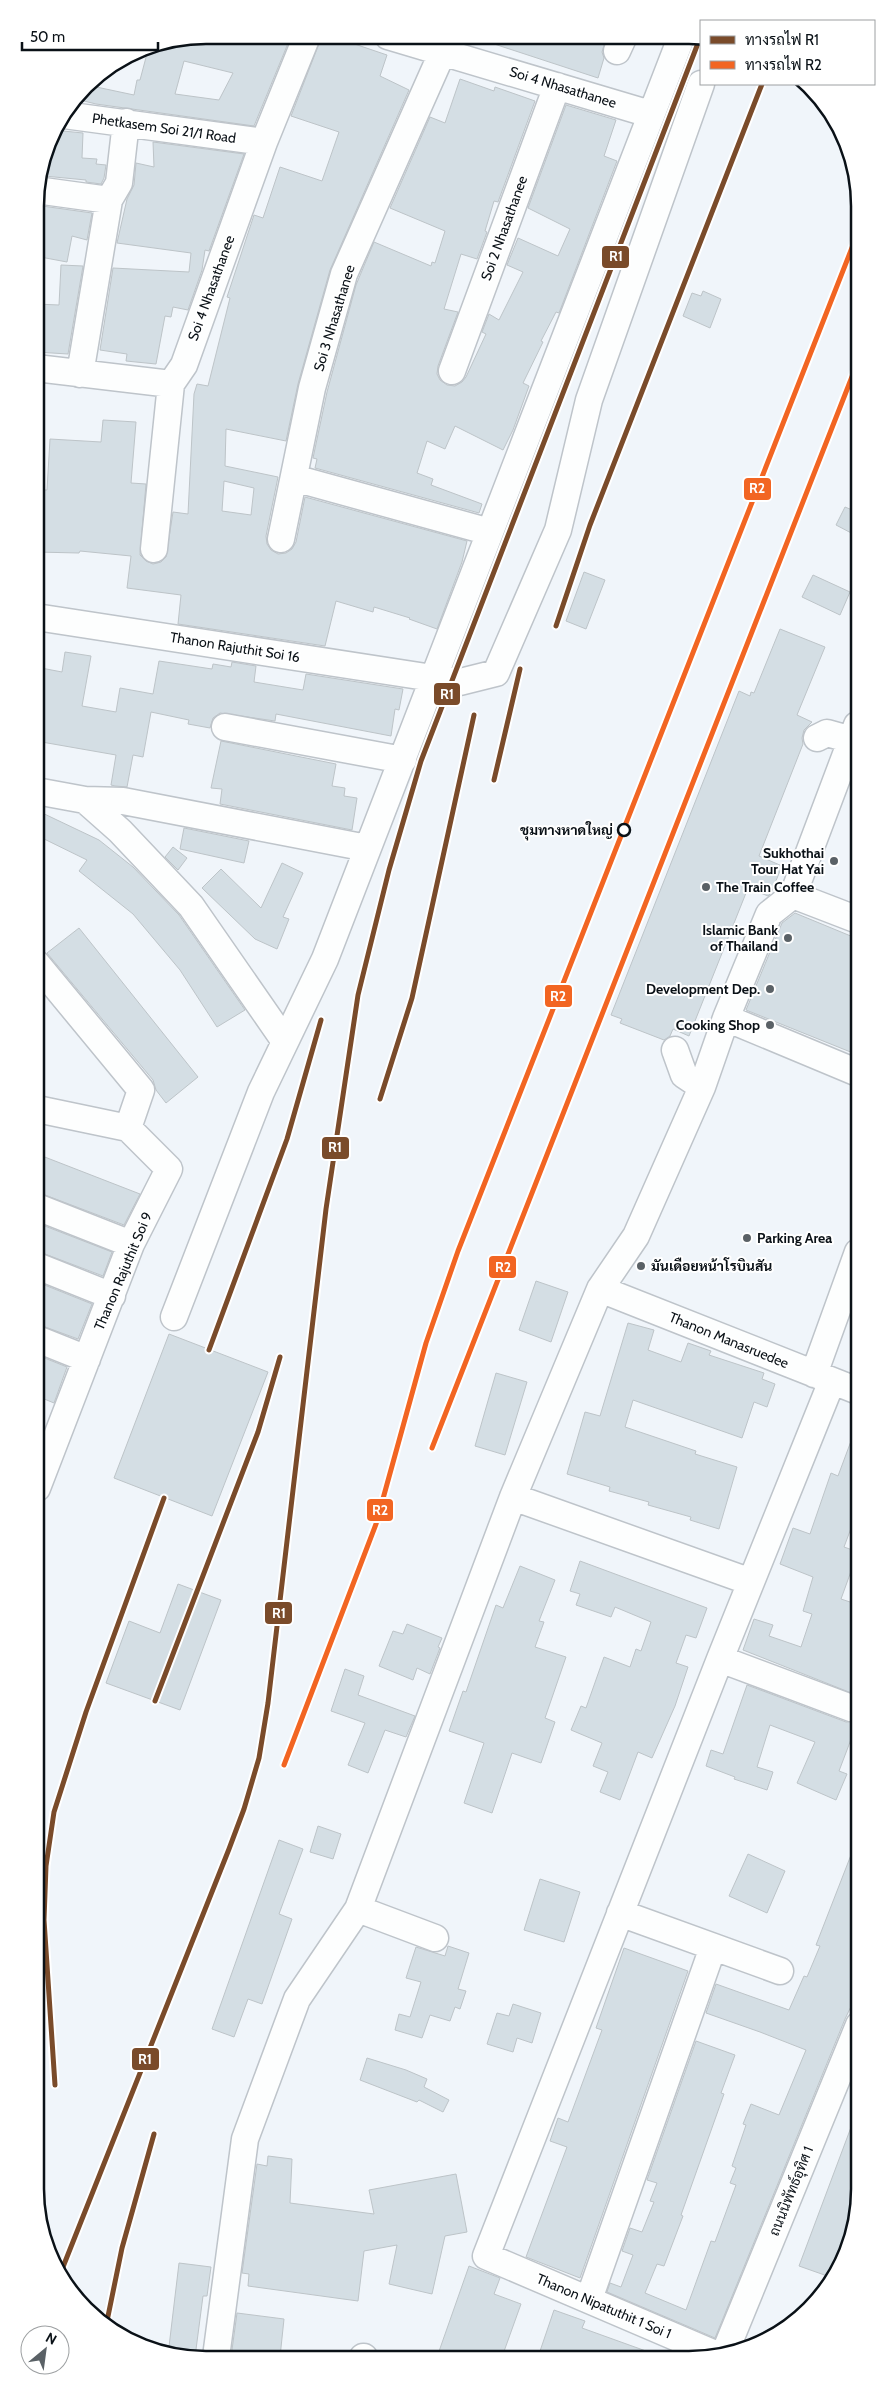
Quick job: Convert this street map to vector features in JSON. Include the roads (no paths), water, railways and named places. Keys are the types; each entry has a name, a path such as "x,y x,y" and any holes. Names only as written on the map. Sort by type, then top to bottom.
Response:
{"street":[{"name":"Soi 4 Nhasathanee","path":"154,549 171,384 184,365 264,142 304,44"},
{"name":"Soi 4 Nhasathanee","path":"417,44 650,114"},
{"path":"174,1318 261,1092 284,1040 325,959 679,44"},
{"name":"Soi 3 Nhasathanee","path":"281,539 312,388 344,274 443,51"},
{"name":"Thanon Rajuthit Soi 16","path":"44,618 460,682 496,673 558,530 589,400 702,85"},
{"name":"Soi 2 Nhasathanee","path":"452,371 557,86"},
{"name":"Phetkasem Soi 21/1 Road","path":"71,116 264,142"},
{"path":"80,374 109,200 119,183 126,122"},
{"path":"44,191 109,200"},
{"path":"44,369 171,384"},
{"path":"294,478 490,532"},
{"path":"226,727 403,760"},
{"path":"817,738 827,733 851,732"},
{"path":"217,2351 245,2139 297,1999 358,1909 513,1496 600,1289 636,1236 702,1087 726,1018 769,914 793,895 851,743"},
{"path":"44,792 85,800 124,801 367,848"},
{"path":"85,800 120,831 191,906 284,1040"},
{"path":"793,895 851,917"},
{"path":"44,974 140,1090 128,1128 44,1110"},
{"path":"726,1018 851,1070"},
{"path":"674,1050 684,1075 702,1087"},
{"name":"Thanon Rajuthit Soi 9","path":"44,1451 48,1430 87,1360 131,1244 169,1169 128,1128"},
{"path":"44,1210 131,1244"},
{"path":"44,1269 112,1296"},
{"path":"780,1971 620,1913 751,1582 823,1377 851,1277"},
{"name":"Thanon Manasruedee","path":"600,1289 851,1388"},
{"path":"44,1342 87,1360"},
{"path":"513,1496 751,1582"},
{"path":"720,1659 851,1708"},
{"path":"358,1909 435,1938"},
{"name":"Thanon Nipatuthit 1 Soi 1","path":"620,1913 486,2256 706,2350"},
{"path":"589,2299 713,1948"},
{"name":"ถนนนิพัทธ์อุทิศ 1","path":"726,2347 851,2044"}],"rail line":[{"name":"R1","path":"63,2266 229,1849 244,1809 259,1758 268,1703 326,1209 358,995 389,870 421,761 698,44"},
{"name":"R1","path":"556,626 590,525 762,85"},
{"name":"R2","path":"284,1765 376,1524 426,1343 458,1251 851,250"},
{"name":"R2","path":"432,1448 851,379"},
{"name":"R1","path":"494,780 520,669"},
{"name":"R1","path":"380,1099 412,998 474,715"},
{"name":"R1","path":"209,1350 287,1139 321,1020"},
{"name":"R1","path":"155,1701 258,1432 280,1357"},
{"name":"R1","path":"55,2085 44,1920 46,1866 54,1812 86,1712 164,1498"},
{"name":"R1","path":"108,2318 122,2248 154,2134"}],"place":[{"name":"ชุมทางหาดใหญ่","path":"624,830"},
{"name":"Sukhothai Tour Hat Yai","path":"834,861"},
{"name":"The Train Coffee","path":"706,887"},
{"name":"Islamic Bank of Thailand","path":"788,938"},
{"name":"Development Dep.","path":"770,989"},
{"name":"Cooking Shop","path":"770,1025"},
{"name":"Parking Area","path":"747,1238"},
{"name":"มันเดือยหน้าโรบินสัน","path":"641,1266"}]}
